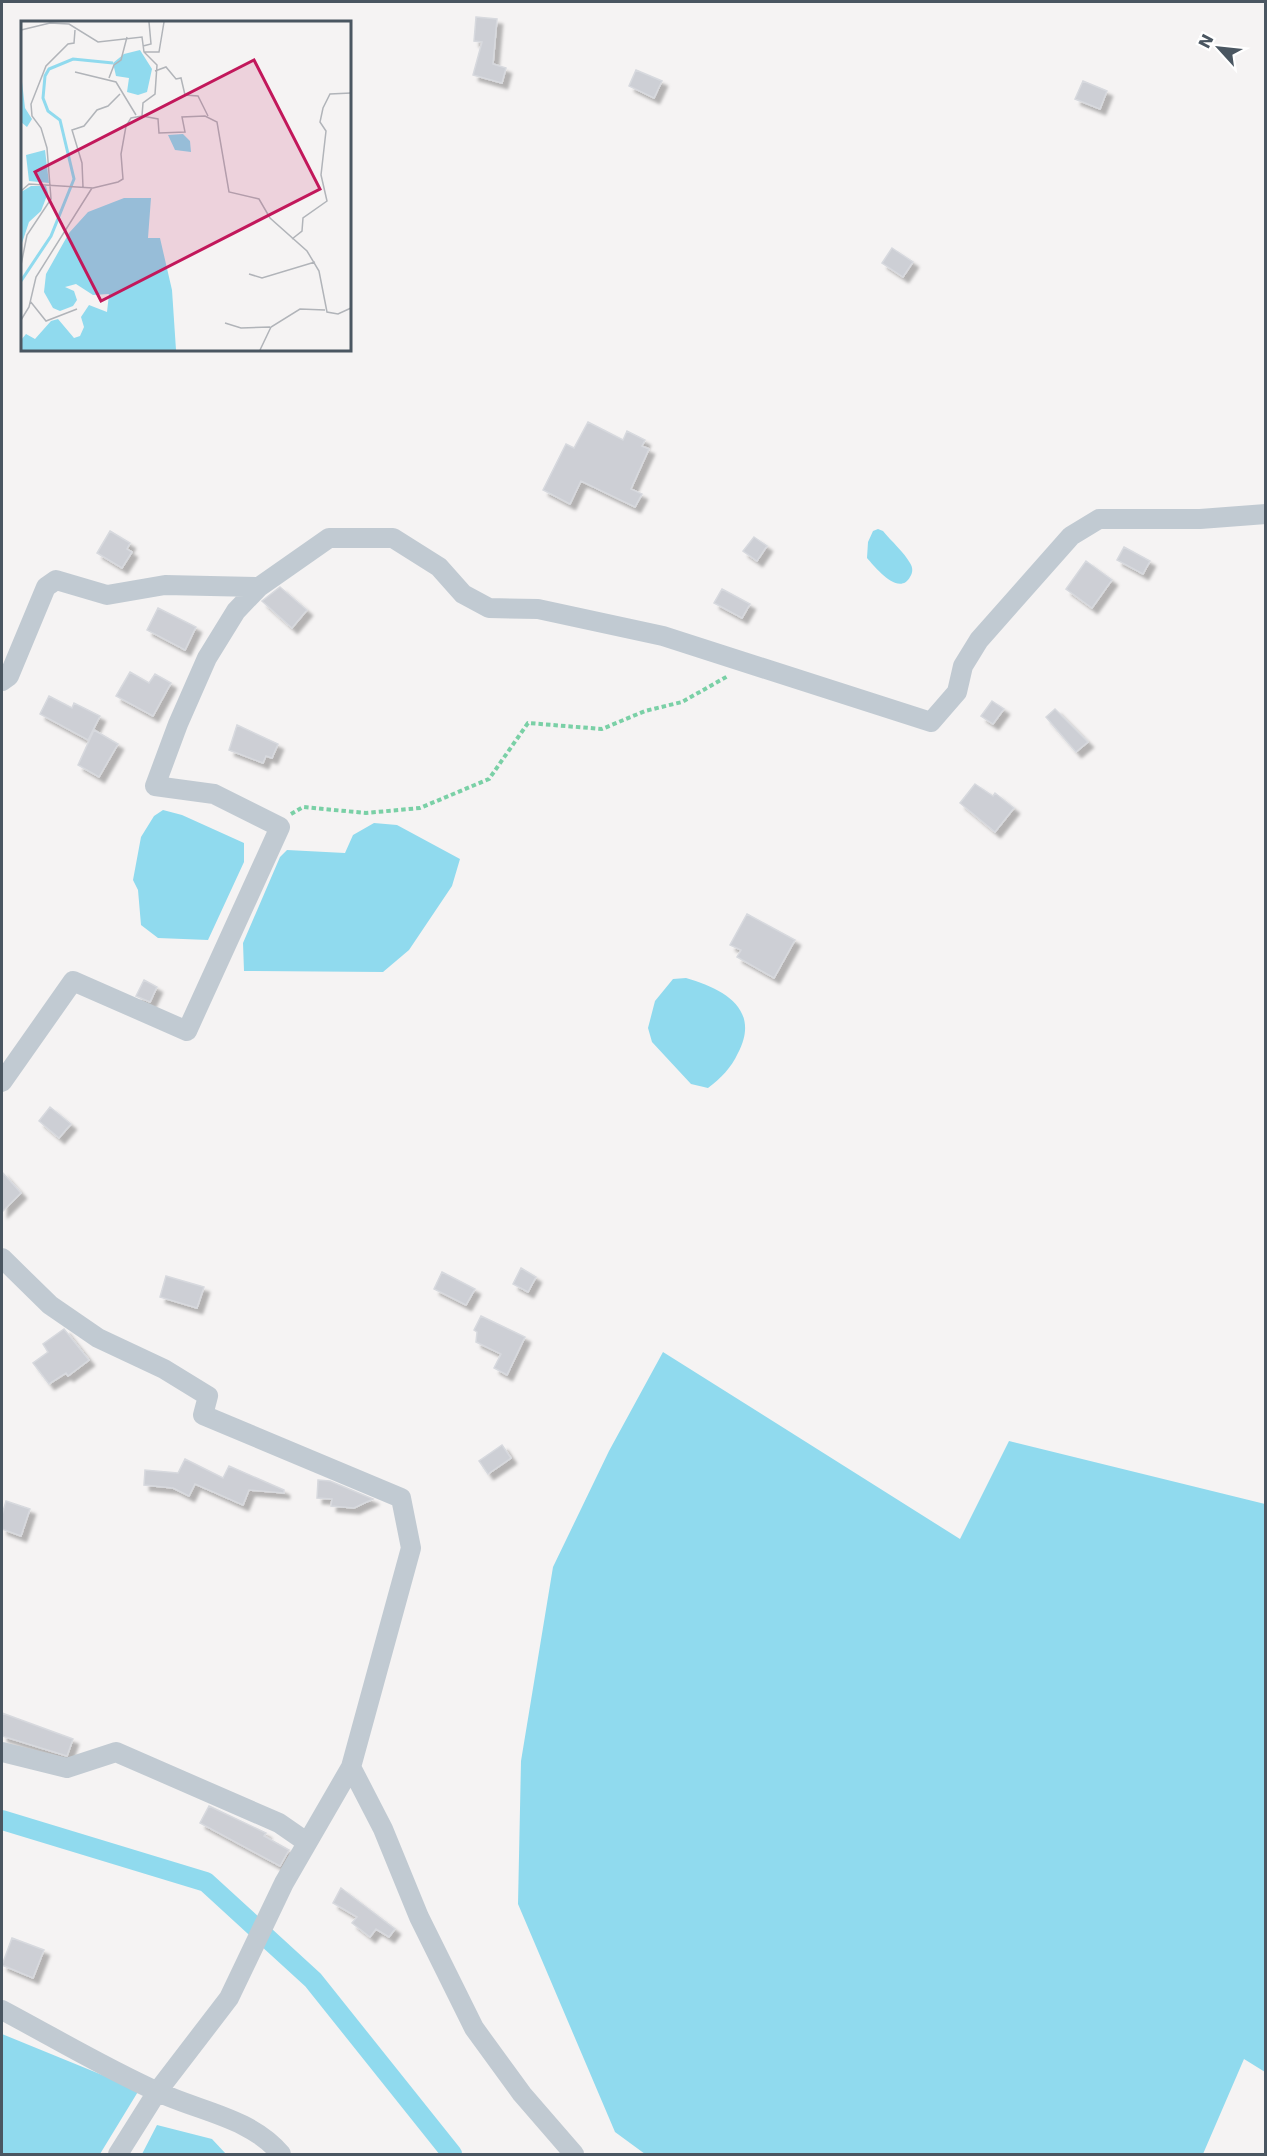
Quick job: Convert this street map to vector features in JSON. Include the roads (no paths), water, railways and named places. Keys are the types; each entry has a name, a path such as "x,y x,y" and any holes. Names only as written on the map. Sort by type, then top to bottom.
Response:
{"street":[{"path":"2,1082 73,981 187,1031 280,827 214,794 155,786 178,724 207,658 236,610 259,587 329,538 393,538 439,567 463,594 489,608 538,609 663,636 931,722 957,692 963,666 979,640 1071,536 1099,519 1200,519 1266,514"},
{"path":"2,681 9,676 46,587 56,580 107,595 165,585 259,587"},
{"path":"2,1258 50,1305 98,1338 164,1369 208,1396 203,1415 401,1498 411,1548 351,1767 305,1841 229,1998 157,2092 118,2154"},
{"path":"2,1752 67,1768 116,1752 270,1819 305,1841"},
{"path":"351,1767 383,1828 419,1917 474,2028 522,2094 574,2154"},
{"path":"2,2010 157,2092 208,2109 269,2140 281,2154"}],"water":[{"path":"878,529 883,531 911,565 912,573 905,582 900,584 887,578 867,558 868,542 873,531"},
{"path":"163,810 182,815 244,843 244,862 208,940 158,938 141,925 138,890 133,880 141,837 154,816"},
{"path":"374,823 397,825 460,859 452,886 409,950 383,972 244,971 243,943 280,857 287,850 345,853 353,835"},
{"path":"686,978 725,995 742,1013 745,1024 744,1038 738,1053 725,1072 708,1088 691,1084 652,1042 648,1028 655,1001 673,979"},
{"path":"663,1352 960,1539 1009,1441 1265,1504 1265,2072 1244,2059 1203,2154 645,2154 615,2132 518,1904 521,1761 553,1567 609,1451"},
{"path":"2,2034 139,2090 100,2154 2,2154"},
{"path":"157,2125 212,2139 226,2154 142,2154"}],"waterway":[{"path":"2,1820 206,1882 313,1980 452,2154"}]}
